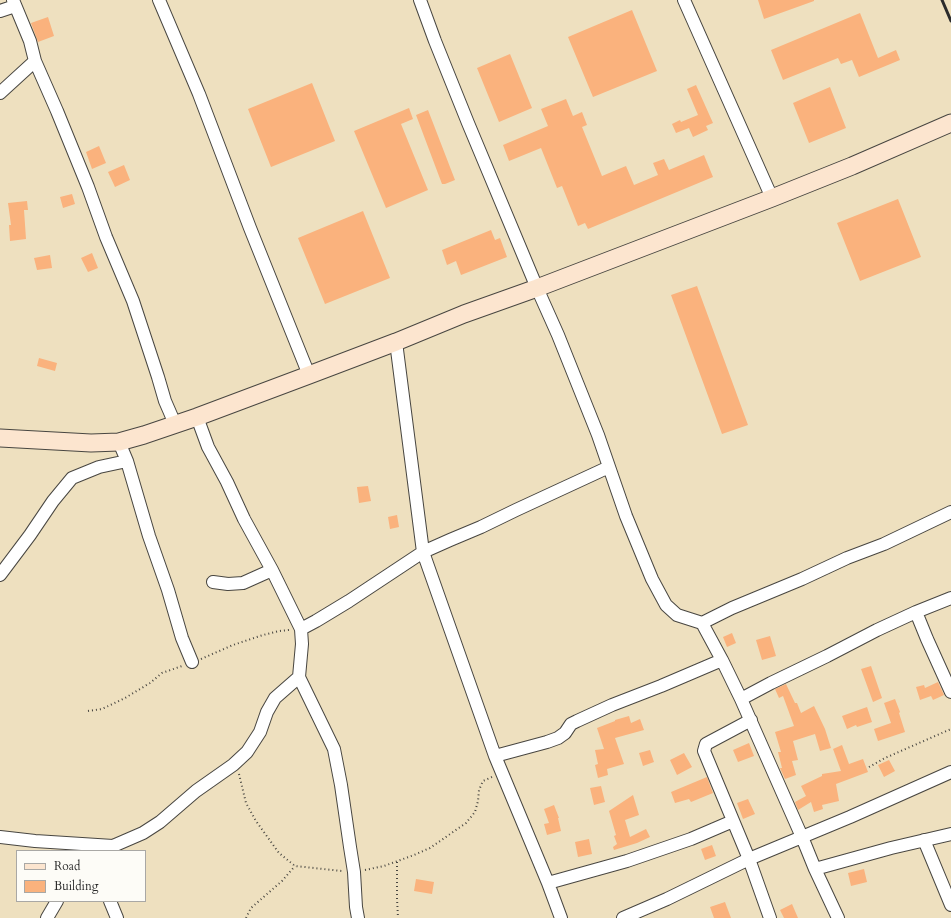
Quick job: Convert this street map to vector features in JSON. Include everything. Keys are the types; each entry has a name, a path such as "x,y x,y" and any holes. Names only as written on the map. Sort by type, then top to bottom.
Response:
{"street":[{"path":"159,0 199,94 250,228 309,375"},
{"path":"420,0 456,93 593,422 626,516 652,579 666,605 677,615 702,623 741,698 815,869 838,918"},
{"path":"684,0 772,198"},
{"path":"0,11 14,3 30,41 35,61 57,111 88,187 106,237 133,300 165,401 175,424"},
{"path":"0,93 35,61"},
{"path":"0,438 91,444 120,442 144,435 309,375 464,314 537,288 772,198 852,166 951,123"},
{"path":"396,342 423,552 495,756 561,918"},
{"path":"197,417 208,447 301,629 302,644 299,677 334,750 341,785 354,872 358,918"},
{"path":"120,442 182,638 192,662"},
{"path":"0,575 53,501 72,478 98,467 126,461"},
{"path":"301,629 342,605 423,552 609,468"},
{"path":"702,623 732,608 802,579 847,558 884,544 951,512"},
{"path":"212,582 228,584 243,583 272,570"},
{"path":"741,698 771,682 828,656 877,630 951,598"},
{"path":"916,612 951,692"},
{"path":"495,756 558,738 565,733 571,724 577,721 722,660"},
{"path":"0,837 110,849 143,833 160,822 196,791 233,765 247,752 260,732 267,712 275,698 299,677"},
{"path":"751,720 706,744 704,751 749,859 770,918"},
{"path":"623,918 667,899 749,859 951,772"},
{"path":"548,883 627,861 691,839 733,821"},
{"path":"815,869 890,848 951,834"},
{"path":"924,840 951,905"},
{"path":"47,918 56,902"},
{"path":"110,902 117,918"}],"path":[{"path":"869,767 885,758 951,729"},
{"path":"233,765 239,774 246,803 256,822 279,853 295,866 354,872 397,862 430,848 466,823 475,812 479,790 483,781 502,773"},
{"path":"397,862 398,918"},
{"path":"246,918 251,908 282,881 295,866"}],"building":[{"path":"758,0 814,0 814,1 764,19"},
{"path":"632,10 657,71 593,97 568,37"},
{"path":"860,13 878,58 896,50 900,60 859,77 852,60 841,64 838,58 783,80 771,50"},
{"path":"48,17 54,36 38,42 31,23"},
{"path":"510,54 532,108 499,122 477,68"},
{"path":"312,83 335,141 271,167 248,109"},
{"path":"696,85 713,123 706,126 708,130 693,137 689,128 676,133 672,124 698,115 687,89"},
{"path":"830,87 846,128 809,143 793,103"},
{"path":"566,99 573,116 582,112 587,125 582,127 602,176 626,166 634,185 658,175 653,163 664,159 669,170 704,155 713,177 588,229 585,223 578,226 562,186 557,188 541,148 509,161 503,145 548,126 541,109"},
{"path":"409,108 413,119 401,124 428,190 386,208 354,131"},
{"path":"428,110 455,180 445,184 442,184 416,115"},
{"path":"99,146 106,163 92,169 86,152"},
{"path":"124,165 130,180 115,187 108,172"},
{"path":"72,194 75,204 63,208 60,197"},
{"path":"898,199 921,257 860,281 837,223"},
{"path":"27,201 28,210 24,210 26,239 10,241 9,225 11,225 8,203"},
{"path":"363,211 390,278 325,304 298,238"},
{"path":"491,230 495,240 500,238 507,257 461,275 456,261 447,265 442,250"},
{"path":"92,253 98,268 88,272 81,258"},
{"path":"50,255 52,268 37,270 34,258"},
{"path":"697,286 748,425 722,434 671,295"},
{"path":"39,358 57,363 55,371 37,366"},
{"path":"368,486 371,501 359,503 357,487"},
{"path":"397,515 399,527 390,529 388,517"},
{"path":"732,633 736,643 727,647 723,637"},
{"path":"770,636 776,656 762,660 756,640"},
{"path":"871,666 882,698 873,702 861,669"},
{"path":"938,682 944,695 933,700 931,696 920,700 916,687 924,685 925,688"},
{"path":"786,684 801,713 814,706 825,729 831,748 820,751 815,734 793,741 798,760 792,761 796,775 785,779 780,768 782,768 778,752 781,752 775,732 794,726 783,696 779,698 775,689"},
{"path":"895,699 905,732 878,741 874,729 891,723 884,703"},
{"path":"867,707 872,722 857,727 856,725 847,729 842,716"},
{"path":"629,716 631,723 640,719 644,730 615,738 624,764 607,769 608,775 598,778 595,765 598,764 595,750 604,749 597,728"},
{"path":"749,743 754,756 738,762 733,750"},
{"path":"842,745 849,764 863,759 868,772 836,784 839,801 822,805 823,809 814,812 811,802 798,810 795,802 806,796 801,786 822,776 822,774 841,771 833,749"},
{"path":"650,750 654,762 643,766 639,753"},
{"path":"684,753 692,767 677,775 670,760"},
{"path":"889,760 895,771 884,777 878,765"},
{"path":"707,777 713,793 691,802 689,799 675,803 671,792"},
{"path":"601,786 605,802 594,805 590,788"},
{"path":"633,795 639,815 625,820 630,837 646,829 650,837 637,843 614,850 613,847 617,844 614,836 616,835 609,811"},
{"path":"748,799 755,814 743,819 737,803"},
{"path":"554,805 559,818 561,831 547,835 544,824 549,823 544,809"},
{"path":"589,839 592,854 578,857 575,842"},
{"path":"712,845 716,856 705,860 701,849"},
{"path":"864,869 867,882 851,886 848,873"},
{"path":"416,879 434,882 432,894 414,891"},
{"path":"725,902 731,918 714,918 710,907"},
{"path":"792,904 798,918 784,918 780,910"}],"railway":[{"path":"942,0 951,21"}]}
